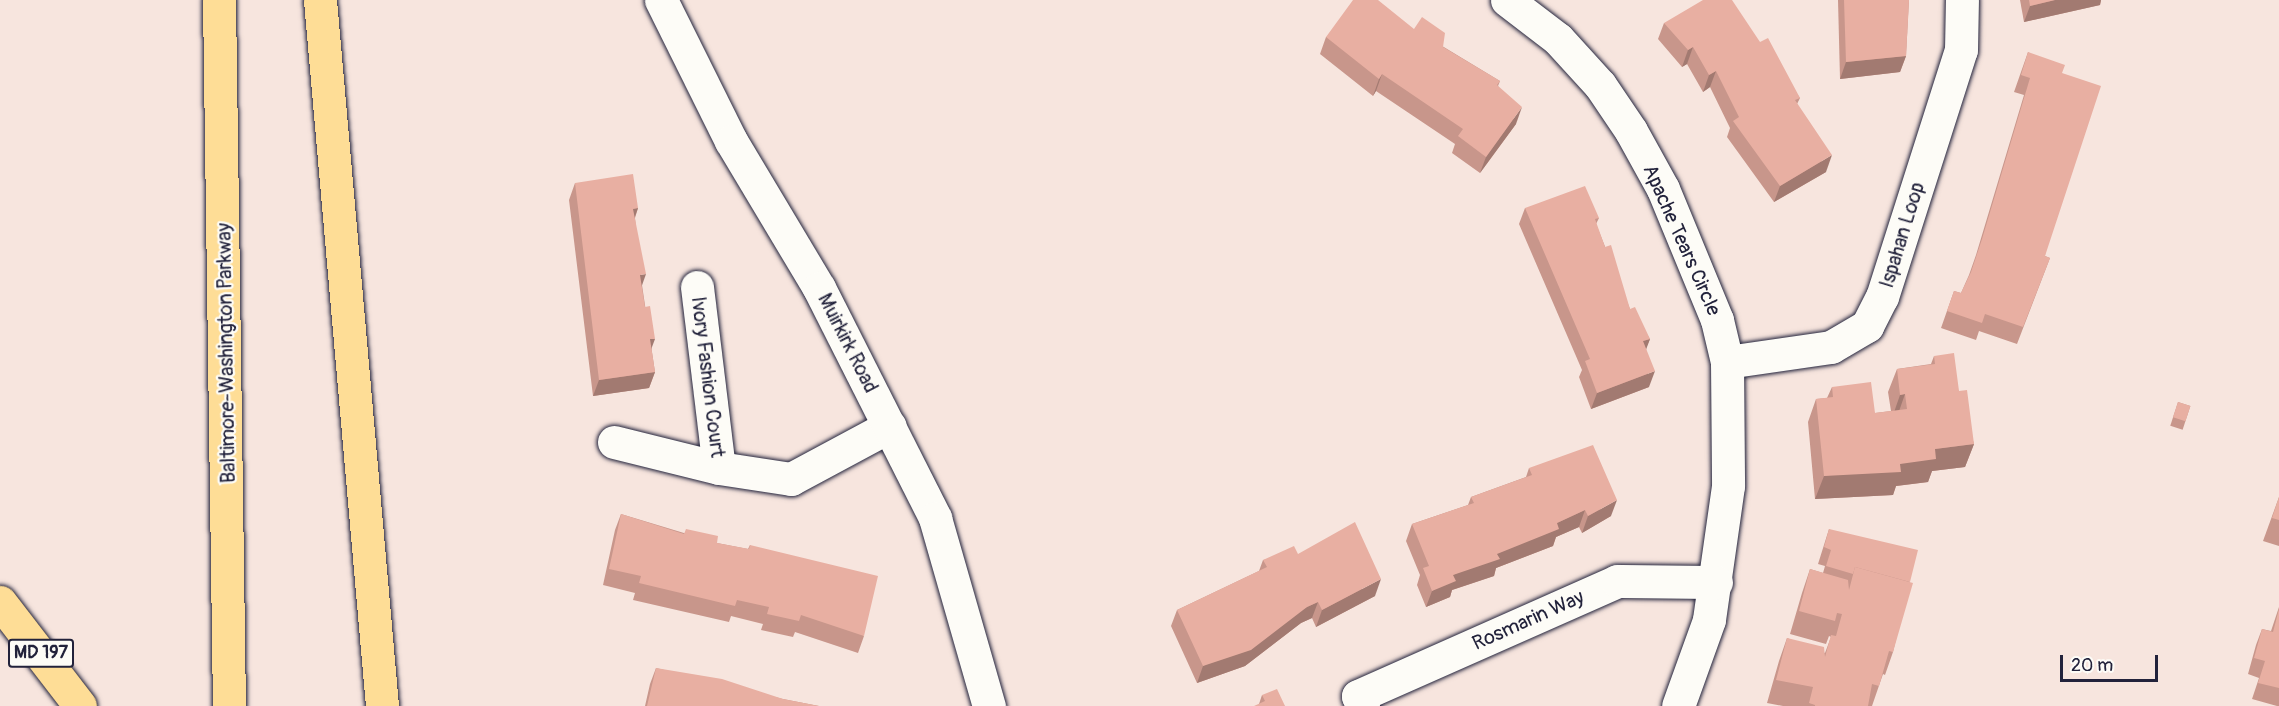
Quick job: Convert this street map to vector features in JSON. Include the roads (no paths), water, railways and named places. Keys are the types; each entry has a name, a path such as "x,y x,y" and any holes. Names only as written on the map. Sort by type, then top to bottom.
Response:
{"main road":[{"name":"Baltimore-Washington Parkway","path":"219,0 229,706"},
{"path":"320,0 382,706"},
{"name":"MD 197","path":"0,602 80,706"}],"street":[{"name":"Muirkirk Road","path":"661,0 731,141 819,288 934,518 990,706"},
{"name":"Apache Tears Circle","path":"1507,0 1558,39 1600,85 1631,131 1696,264 1727,362 1728,486 1716,582 1709,621 1678,706"},
{"name":"Ispahan Loop","path":"1727,362 1832,347 1867,326 1882,297 1961,50 1962,0"},
{"name":"Ivory Fashion Court","path":"696,287 719,468"},
{"name":"Ivory Fashion Court","path":"614,442 719,468 791,479 890,426"},
{"name":"Rosmarin Way","path":"1363,706 1358,696 1617,581 1716,582"}]}
